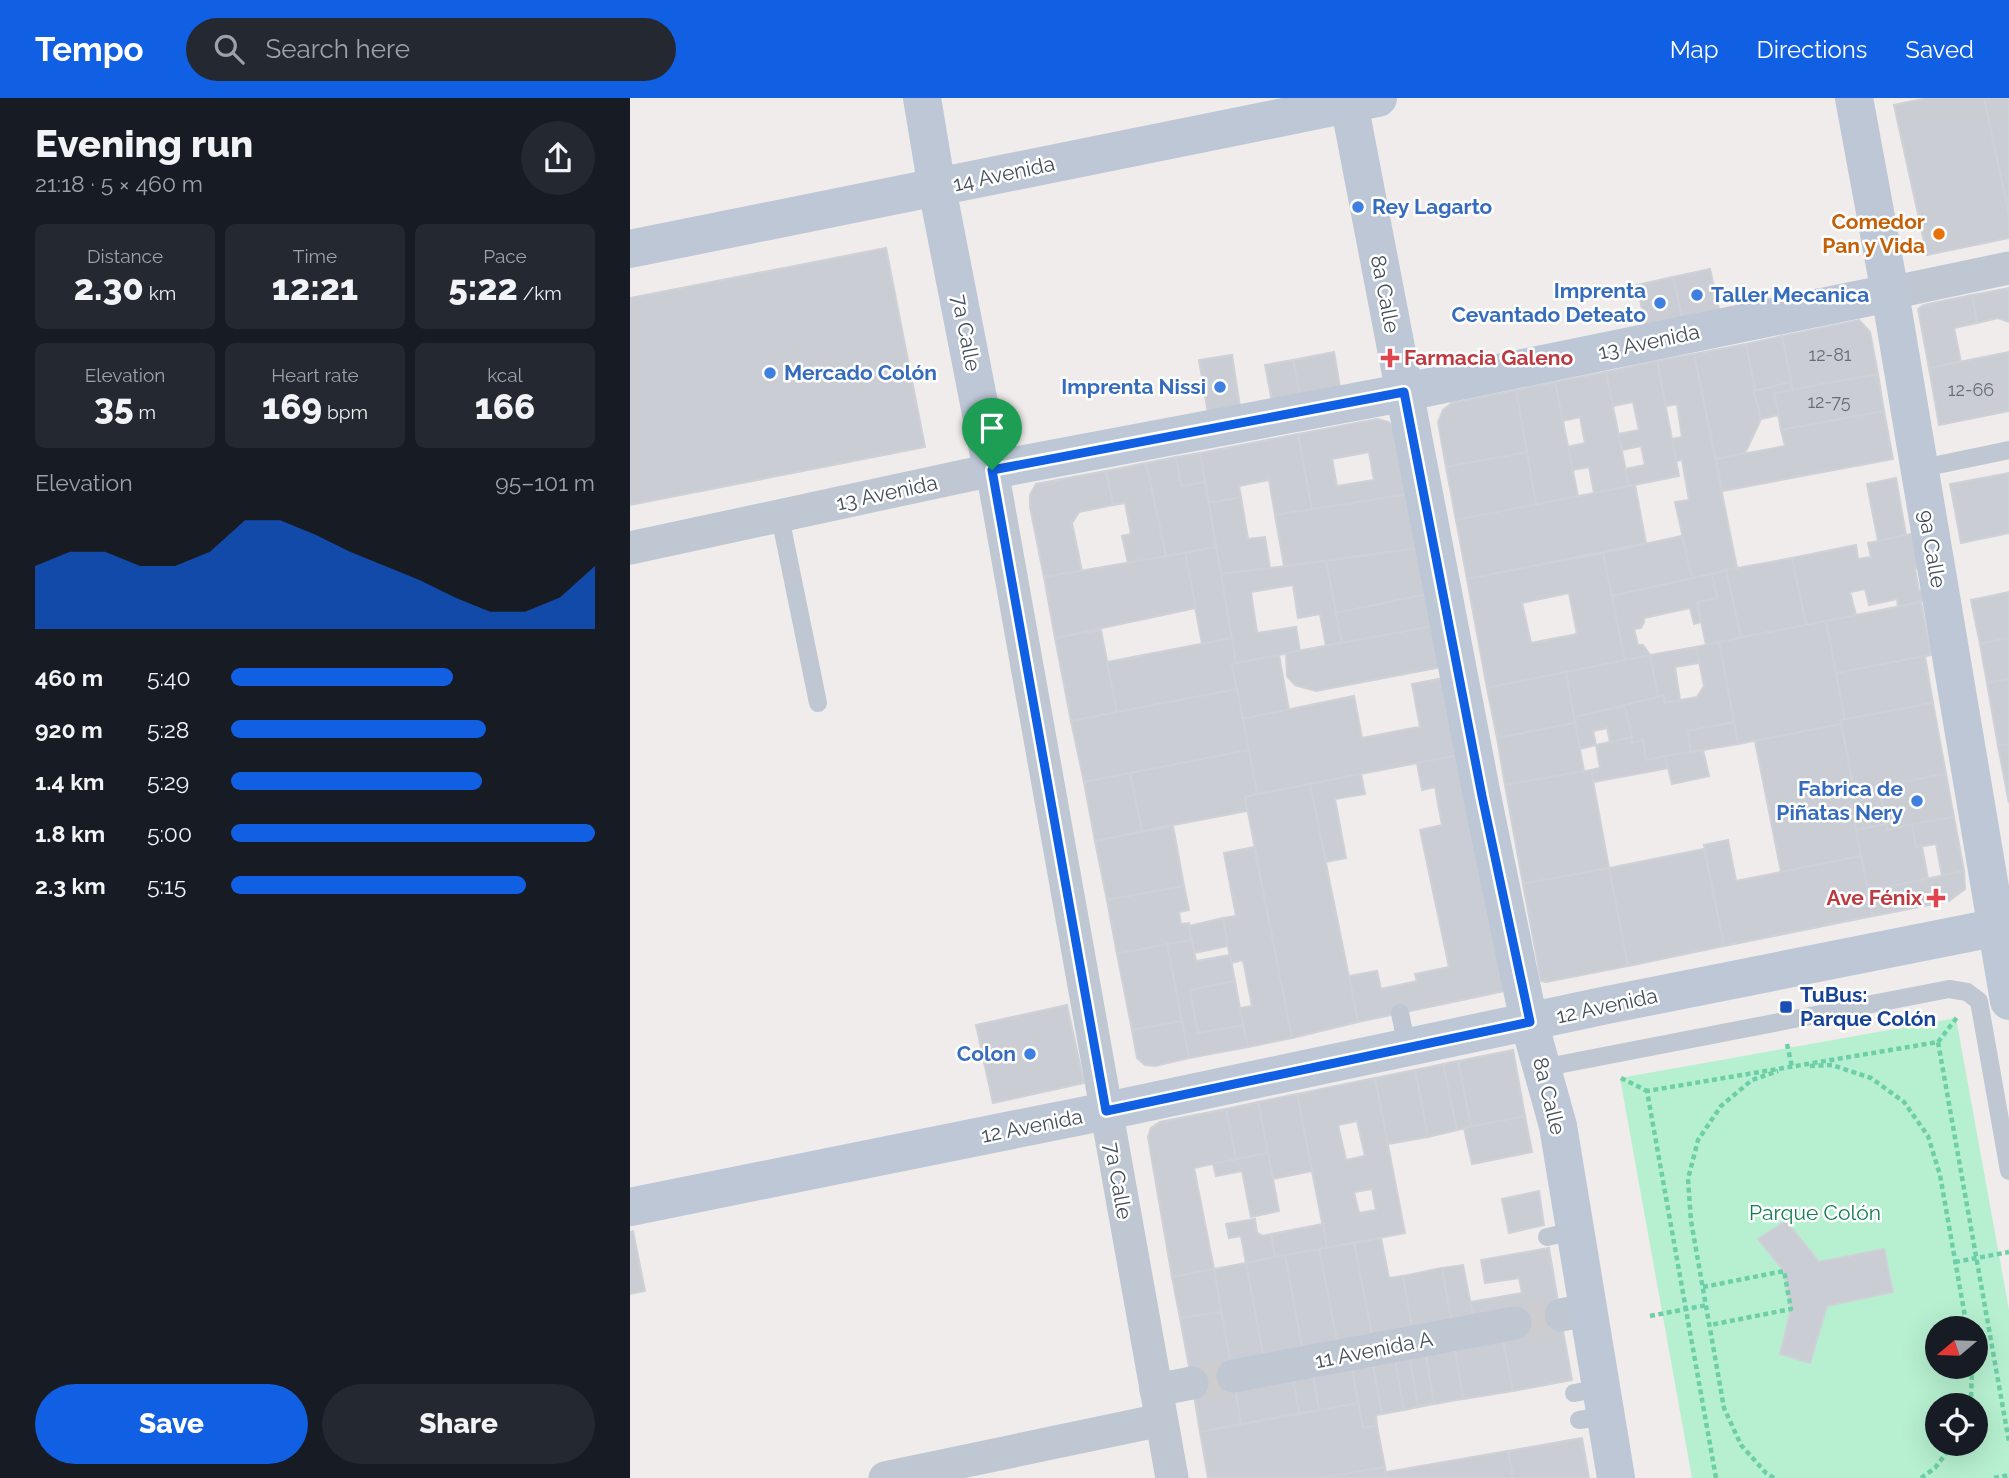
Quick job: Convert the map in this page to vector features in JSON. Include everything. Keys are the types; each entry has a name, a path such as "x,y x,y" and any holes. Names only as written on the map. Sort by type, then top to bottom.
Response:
{"main road":[{"name":"7a Calle","path":"922,98 992,470"},
{"name":"9a Calle","path":"1854,98 1890,293 1918,469 2002,926 2009,1001"},
{"name":"14 Avenida","path":"630,249 1358,100"},
{"name":"8a Calle","path":"1358,100 1404,392 1475,798 1558,1126 1561,1234 1590,1404 1616,1478"},
{"name":"13 Avenida","path":"992,470 1404,392 1890,293"},
{"name":"12 Avenida","path":"630,1207 1106,1111 1403,1030 1530,1022 2002,926"}],"street":[{"name":"13 Avenida","path":"1890,293 2009,268"},
{"name":"13 Avenida","path":"630,548 992,470"},
{"name":"7a Calle","path":"992,470 1172,1478"},
{"name":"11 Avenida A","path":"1233,1376 1515,1323"},
{"path":"885,1478 1159,1405 1192,1384"}],"lane":[{"path":"1918,469 2009,450"},
{"path":"780,517 818,703"},
{"path":"1542,1068 1949,989 1967,992 1979,1001 2009,1171"}],"path":[{"path":"1620,1078 1647,1091 1938,1042 1956,1018"},
{"path":"1938,1042 2009,1443"},
{"path":"1788,1048 1792,1067"},
{"path":"1774,1478 1766,1473 1741,1445 1724,1408 1691,1221 1688,1180 1698,1140 1721,1106 1752,1080 1792,1067 1832,1065 1871,1078 1904,1102 1928,1136 1940,1175 1965,1316"},
{"path":"1647,1091 1716,1478"},
{"path":"1955,1262 2009,1252"},
{"path":"1703,1287 1784,1271 1791,1309 1710,1325"},
{"path":"1650,1316 1707,1305"},
{"path":"1921,1478 1935,1468 1944,1456"},
{"path":"1994,1478 2009,1475"}],"green space":[{"name":"Parque Colón","path":"1956,1018 2009,1310 2009,1478 1692,1478 1620,1078"}],"building":[{"path":"1927,98 1984,98 2009,214 2009,238 1927,255 1894,105"},
{"path":"1984,98 2009,98 2009,214"},
{"name":"Mercado Colón","path":"886,248 925,447 630,505 630,298"},
{"name":"Taller Mecanica","path":"1710,269 1720,313 1683,321 1673,277"},
{"name":"Imprenta Cevantado Deteato","path":"1673,277 1683,321 1646,329 1637,285"},
{"path":"2009,288 2009,322 1998,318 1977,323 1972,295"},
{"path":"1972,295 1977,323 1954,328 1961,362 1929,368 1918,309 1924,305"},
{"path":"1859,320 1870,332 1878,374 1793,390 1782,336"},
{"path":"1782,336 1791,382 1754,391 1746,344"},
{"path":"1746,344 1761,419 1745,453 1716,459 1694,354"},
{"path":"1334,352 1341,393 1301,401 1293,360"},
{"path":"2009,352 2009,411 1939,425 1929,368"},
{"path":"1694,354 1737,568 1692,578 1675,502 1689,500 1682,460 1676,461 1672,439 1682,437 1677,404 1666,406 1657,361"},
{"name":"Imprenta Nissi","path":"1232,355 1241,413 1209,419 1199,360"},
{"path":"1293,360 1301,401 1273,407 1265,365"},
{"path":"1657,361 1679,476 1629,486 1625,469 1645,465 1641,446 1622,450 1618,434 1639,430 1633,402 1613,406 1606,372"},
{"path":"1606,372 1629,486 1594,493 1589,467 1572,470 1567,447 1585,443 1580,417 1562,421 1555,382"},
{"path":"1878,374 1884,411 1781,430 1774,393"},
{"path":"1555,382 1578,496 1536,505 1516,390"},
{"path":"1791,382 1793,390 1774,393 1779,415 1761,419 1754,391"},
{"path":"1516,390 1527,452 1446,467 1438,422 1443,410 1452,403"},
{"path":"1884,411 1893,459 1722,491 1716,459 1785,446 1781,430"},
{"path":"1377,419 1388,422 1396,429 1409,494 1312,510 1298,434","holes":["1369,452 1374,480 1337,486 1332,459"]},
{"path":"1298,434 1312,510 1275,515 1269,480 1239,486 1241,497 1209,503 1200,453"},
{"path":"1527,452 1536,505 1456,520 1446,467"},
{"path":"1200,453 1205,482 1181,486 1176,457"},
{"path":"1176,457 1181,486 1205,482 1216,547 1166,556 1146,463"},
{"path":"1146,463 1166,556 1128,563 1122,536 1131,534 1125,503 1113,505 1106,471"},
{"path":"1106,471 1113,505 1079,512 1072,523 1082,571 1044,577 1030,507 1030,495 1036,484"},
{"path":"2009,473 2009,533 1961,543 1950,484"},
{"path":"1896,478 1906,535 1878,541 1867,484"},
{"path":"1635,485 1646,543 1467,579 1456,520"},
{"path":"1409,494 1419,548 1284,566 1275,515"},
{"path":"1241,497 1248,539 1265,537 1270,568 1221,574 1209,503"},
{"path":"1916,533 1918,567 1915,569 1919,591 1922,590 1924,600 1898,607 1897,599 1869,605 1865,589 1850,592 1856,615 1806,625 1792,558 1856,545 1858,559 1871,557 1868,543"},
{"path":"1682,536 1692,578 1612,596 1603,553"},
{"path":"1216,547 1232,638 1202,644 1185,553"},
{"path":"1419,548 1428,594 1336,613 1326,561"},
{"path":"1185,553 1196,608 1055,638 1044,577"},
{"path":"1603,553 1625,661 1487,688 1467,579","holes":["1569,593 1577,634 1531,643 1522,603"]},
{"path":"1792,558 1806,625 1741,637 1726,570"},
{"path":"1326,561 1342,643 1326,646 1320,614 1298,618 1293,585 1251,592 1257,633 1296,627 1300,651 1236,663 1221,574"},
{"path":"1726,570 1741,637 1706,645 1697,602 1717,598 1712,574"},
{"path":"1712,574 1717,598 1697,602 1701,622 1694,624 1690,608 1644,618 1641,628 1634,629 1638,645 1643,645 1650,655 1625,661 1612,596"},
{"path":"2009,592 2009,638 1980,644 1971,600"},
{"path":"1428,594 1434,626 1342,643 1336,613"},
{"path":"1921,602 1931,655 1836,673 1826,621"},
{"path":"1826,621 1845,720 1841,720 1841,724 1738,744 1719,642"},
{"path":"1434,626 1442,667 1316,691 1295,685 1287,676 1286,653"},
{"path":"1101,630 1117,712 1071,721 1055,638"},
{"path":"1232,638 1236,663 1232,664 1237,689 1117,712 1107,662"},
{"path":"2009,638 2009,679 1987,683 1980,644"},
{"path":"1719,642 1734,722 1688,731 1691,752 1646,760 1643,740 1632,743 1624,704 1664,695 1665,703 1697,697 1704,686 1696,647"},
{"path":"1696,647 1699,663 1675,667 1680,700 1665,703 1664,695 1658,697 1650,655"},
{"path":"1279,655 1289,710 1242,719 1232,664"},
{"path":"1650,655 1658,697 1574,717 1566,672"},
{"path":"1925,656 1933,703 1845,720 1836,673"},
{"path":"1566,672 1575,723 1497,738 1487,688"},
{"path":"1444,678 1459,755 1257,794 1242,719 1354,696 1362,738 1420,727 1412,684"},
{"path":"2009,679 2009,744 1998,746 1987,683"},
{"path":"1237,689 1249,750 1084,782 1071,721"},
{"path":"1933,703 1946,774 1854,791 1841,720"},
{"path":"1625,706 1632,737 1610,742 1607,728 1593,731 1596,745 1580,749 1574,717"},
{"path":"1734,722 1738,744 1691,752 1688,731"},
{"path":"1575,723 1584,771 1505,785 1497,738"},
{"path":"1841,724 1854,791 1849,792 1861,856 1781,872 1755,741"},
{"path":"1632,737 1632,743 1643,740 1646,760 1665,756 1669,768 1593,782 1591,770 1600,768 1596,745"},
{"path":"2009,744 2009,803 1998,746"},
{"path":"1249,750 1257,794 1245,797 1247,811 1142,831 1130,773"},
{"path":"1703,750 1709,776 1672,784 1665,756"},
{"path":"1459,755 1505,991 1358,1022 1349,976 1377,971 1381,989 1417,981 1415,974 1449,967 1420,830 1442,825 1435,787 1422,790 1417,763"},
{"path":"1591,770 1609,868 1523,884 1505,785"},
{"path":"1130,773 1142,831 1095,841 1084,782"},
{"path":"1361,774 1365,794 1335,799 1346,858 1326,862 1310,784"},
{"name":"Fabrica de Piñatas Nery","path":"1946,774 1954,817 1887,830 1879,786"},
{"path":"1310,784 1358,1022 1292,1038 1245,797"},
{"path":"1879,786 1886,824 1856,830 1849,792"},
{"path":"1954,817 1964,871 1942,876 1936,844 1916,847 1912,824"},
{"path":"1886,824 1887,830 1912,824 1916,847 1922,846 1928,879 1868,891 1856,830"},
{"path":"1173,826 1184,886 1107,900 1095,841"},
{"path":"1728,840 1736,881 1861,856 1873,916 1724,946 1704,845"},
{"path":"1254,847 1292,1038 1248,1047 1240,1008 1252,1006 1243,960 1231,963 1223,918 1236,916 1224,853"},
{"path":"1704,849 1724,946 1628,966 1609,868"},
{"path":"1609,868 1628,966 1541,981 1523,884"},
{"path":"1964,871 1965,889 1949,901 1873,916 1868,891"},
{"path":"1184,886 1189,910 1179,912 1181,924 1189,923 1192,940 1117,954 1107,900"},
{"path":"1223,918 1228,946 1194,953 1189,926"},
{"path":"1192,940 1196,961 1230,955 1235,981 1190,990 1198,1033 1243,1025 1248,1047 1189,1058 1167,944"},
{"path":"1167,944 1182,1021 1132,1030 1117,954"},
{"path":"1235,981 1243,1025 1198,1033 1190,990"},
{"name":"Colon","path":"1067,1005 1084,1083 993,1103 976,1025"},
{"path":"1182,1021 1189,1058 1155,1066 1145,1065 1137,1058 1132,1030"},
{"path":"1513,1050 1525,1116 1471,1127 1458,1061"},
{"path":"1458,1061 1471,1127 1457,1130 1443,1064"},
{"path":"1443,1064 1457,1130 1428,1137 1415,1070"},
{"path":"1415,1070 1428,1137 1388,1144 1375,1078"},
{"path":"1375,1078 1405,1233 1327,1248 1297,1094","holes":["1357,1121 1365,1156 1346,1160 1338,1125","1372,1189 1376,1210 1359,1213 1354,1192"]},
{"path":"1297,1094 1312,1171 1273,1179 1258,1102"},
{"path":"1258,1102 1268,1153 1236,1159 1226,1109"},
{"path":"1226,1109 1236,1159 1194,1168 1214,1269 1172,1277 1148,1137 1151,1128 1160,1122"},
{"path":"1525,1116 1532,1152 1472,1164 1464,1128"},
{"path":"1268,1153 1279,1211 1251,1217 1242,1171 1216,1176 1213,1164"},
{"path":"1539,1191 1544,1225 1509,1233 1502,1199"},
{"path":"1255,1219 1257,1233 1263,1236 1271,1234 1275,1257 1246,1263 1241,1236 1229,1238 1226,1224"},
{"path":"1786,1221 1819,1262 1884,1249 1893,1292 1827,1306 1810,1363 1780,1354 1791,1309 1784,1271 1758,1239"},
{"path":"1323,1224 1327,1248 1275,1257 1271,1234"},
{"path":"633,1231 645,1291 630,1294 630,1232"},
{"path":"1381,1238 1389,1278 1403,1276 1413,1332 1373,1340 1354,1243"},
{"path":"1354,1243 1373,1340 1338,1346 1319,1249"},
{"path":"1549,1248 1562,1325 1517,1333 1474,1321 1470,1302 1522,1293 1519,1278 1485,1283 1481,1260"},
{"path":"1319,1249 1338,1346 1303,1353 1285,1255"},
{"path":"1285,1255 1303,1353 1264,1360 1246,1263"},
{"path":"1246,1263 1264,1360 1231,1366 1214,1269"},
{"path":"1463,1265 1474,1321 1452,1325 1442,1268"},
{"path":"1442,1268 1452,1325 1413,1332 1403,1276"},
{"path":"1214,1269 1221,1312 1180,1318 1172,1277"},
{"path":"1221,1312 1233,1376 1192,1383 1180,1318"},
{"path":"1562,1325 1572,1380 1513,1391 1502,1336"},
{"path":"1502,1336 1513,1391 1463,1399 1454,1345"},
{"path":"1454,1345 1463,1399 1434,1404 1425,1350"},
{"path":"1425,1350 1434,1404 1418,1407 1409,1353"},
{"path":"1409,1353 1418,1407 1404,1410 1394,1356"},
{"path":"1394,1356 1404,1410 1382,1414 1372,1360"},
{"path":"1372,1360 1382,1414 1376,1415 1377,1426 1363,1428 1351,1363"},
{"path":"1351,1363 1358,1403 1319,1410 1312,1370"},
{"path":"1312,1370 1319,1410 1299,1413 1292,1374"},
{"path":"1292,1374 1299,1413 1241,1424 1234,1384"},
{"path":"1233,1376 1241,1424 1200,1432 1192,1383"},
{"path":"1358,1403 1363,1428 1377,1426 1385,1467 1321,1478 1208,1478 1200,1432"},
{"path":"1582,1438 1589,1478 1513,1478 1508,1451"},
{"path":"1508,1451 1513,1478 1387,1478 1386,1472"},
{"path":"1385,1467 1387,1478 1321,1478"}],"tunnel":[{"path":"1515,1323 1561,1315"},
{"path":"1192,1383 1233,1376"}],"place":[{"name":"Rey Lagarto","path":"1358,207"},
{"name":"Comedor Pan y Vida","path":"1939,234"},
{"name":"Taller Mecanica","path":"1697,295"},
{"name":"Imprenta Cevantado Deteato","path":"1660,303"},
{"name":"Farmacia Galeno","path":"1390,358"},
{"name":"Mercado Colón","path":"770,373"},
{"name":"Imprenta Nissi","path":"1220,387"},
{"name":"Fabrica de Piñatas Nery","path":"1917,801"},
{"name":"Ave Fénix","path":"1936,898"},
{"name":"TuBus: Parque Colón","path":"1786,1007"},
{"name":"Colon","path":"1030,1054"}],"route":[{"path":"1404,392 1482,796 1530,1022 1106,1111 992,470 1404,392"}]}
